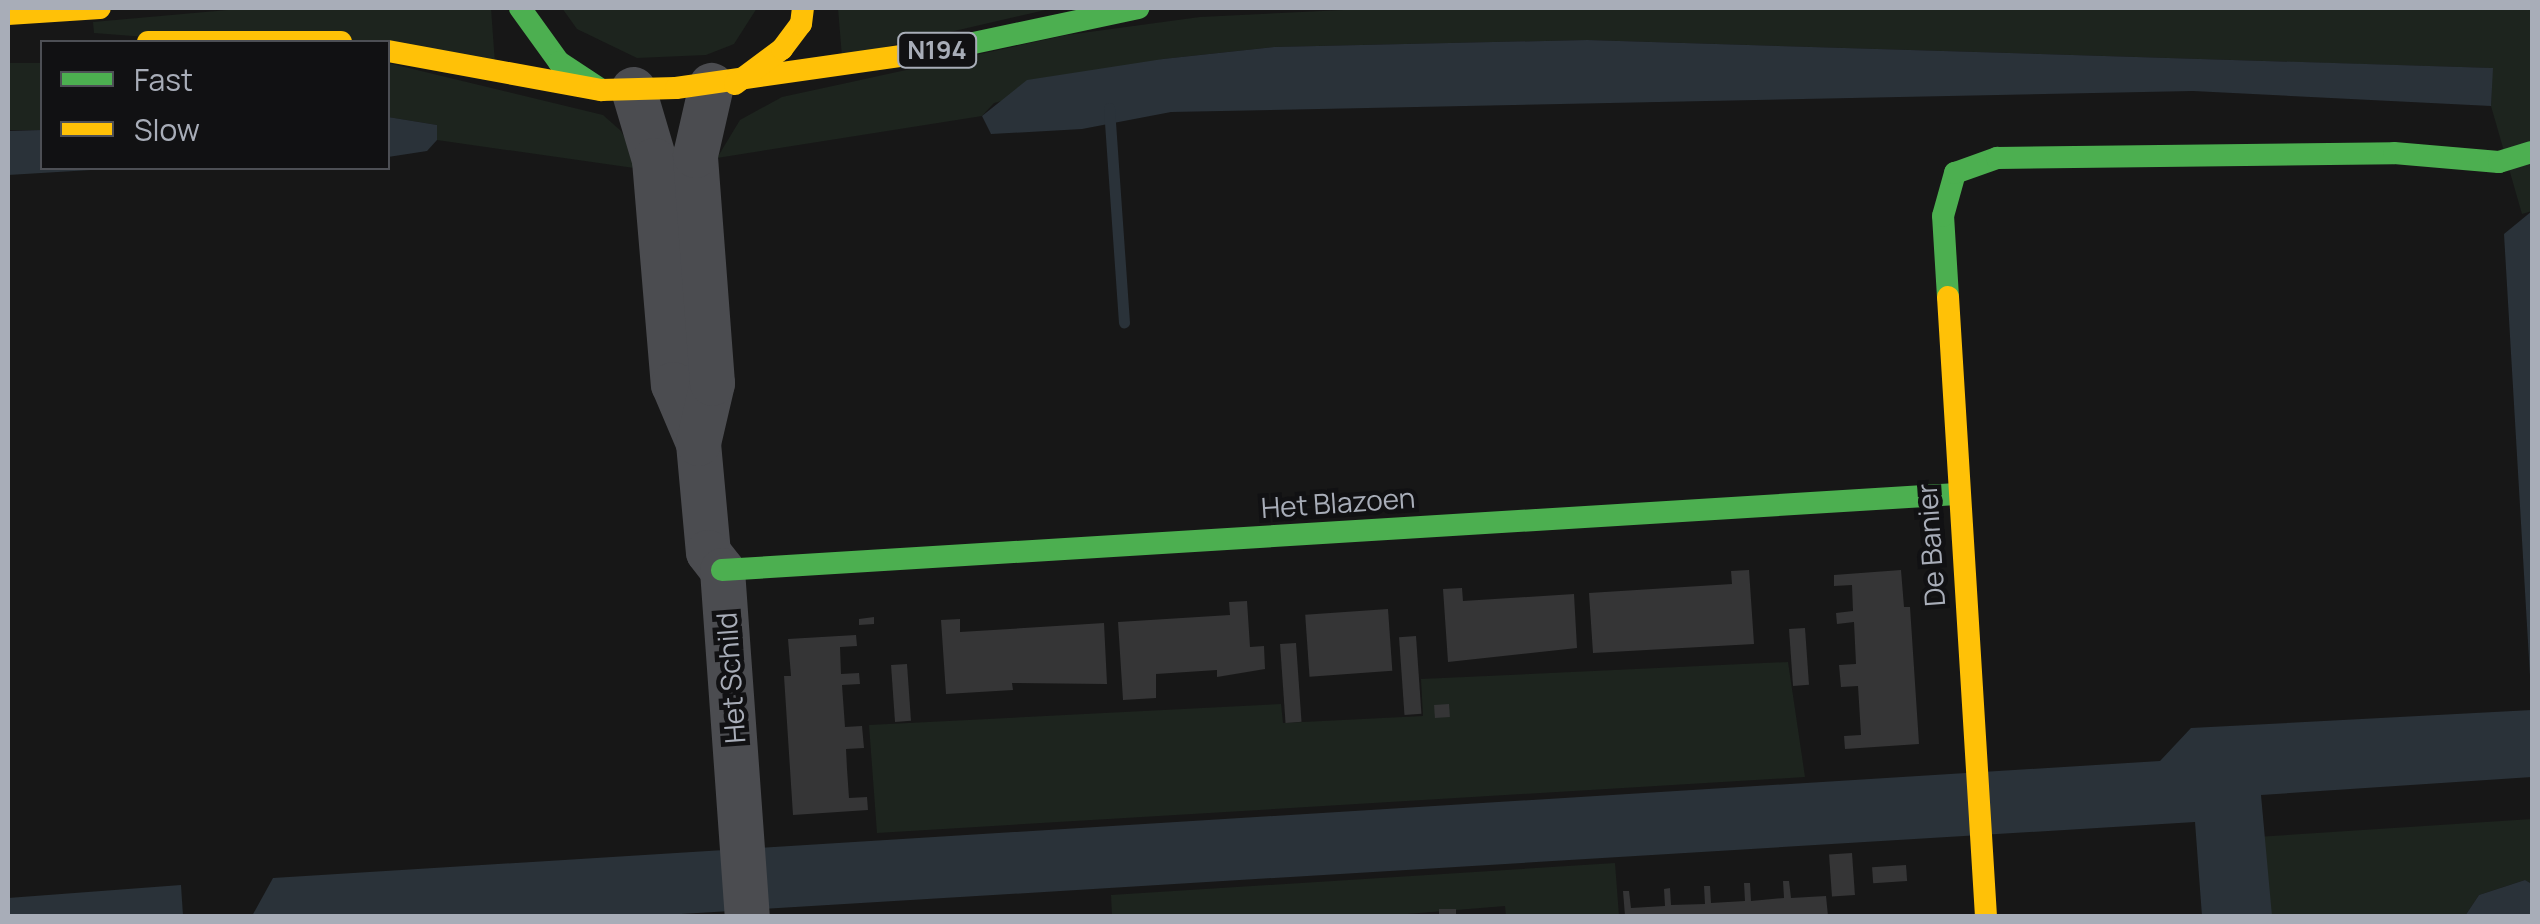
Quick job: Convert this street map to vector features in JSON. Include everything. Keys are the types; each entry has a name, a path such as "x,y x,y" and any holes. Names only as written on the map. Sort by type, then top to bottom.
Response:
{"street":[{"path":"8,14 100,8"},
{"path":"520,8 559,62 617,90"},
{"path":"723,85 782,49 801,24 803,8"},
{"name":"N194","path":"390,52 617,90 723,85 884,62 1138,8"},
{"path":"207,40 323,40"},
{"name":"Het Schild","path":"698,444 712,383 695,155 723,85"},
{"name":"Het Schild","path":"617,90 654,160 673,384 698,444 708,552 722,570 747,916"},
{"name":"De Banier","path":"1986,916 1957,494 1943,216 1955,173 1997,158 2394,153 2499,162 2532,152"},
{"name":"Het Blazoen","path":"722,570 1957,494"}],"shaded area":[{"path":"250,8 491,8 495,64 390,56 390,40 185,40 94,33 93,22"},
{"path":"562,8 757,8 734,44 706,55 637,58 577,29"},
{"path":"838,8 1054,8 842,57"},
{"path":"1385,8 2532,8 2532,211 2522,214 2491,106 2492,68 1587,40 1274,47 1163,59 994,103 982,116 717,158 740,120 782,97 1067,35 1200,17"},
{"path":"1587,40 2493,68 2491,106 2193,91 1171,112 1082,129 991,134 982,116 1027,80 1163,59 1274,47"},
{"path":"8,63 40,63 40,130 8,130"},
{"path":"390,63 603,115 621,131 641,169 437,140 437,125 390,117"},
{"path":"390,117 437,125 437,140 427,151 390,157"},
{"path":"40,130 40,170 91,170 8,175 8,131"},
{"path":"2532,211 2532,710 2504,234"},
{"path":"1788,662 1805,777 877,833 869,725 1281,704 1283,723 1423,716 1421,679"},
{"path":"2532,710 2532,777 2261,795 2272,916 2202,916 2195,822 648,916 252,916 273,878 2160,761 2191,728"},
{"path":"2532,819 2532,884 2525,880 2479,895 2465,916 2262,916 2256,837"},
{"path":"1615,863 1619,916 1506,916 1505,906 1383,916 1112,916 1111,895"},
{"path":"2525,880 2532,884 2532,916 2465,916 2479,895"},
{"path":"181,885 183,916 8,916 8,898"}],"building":[{"path":"1749,570 1754,644 1593,653 1589,593 1732,584 1731,571"},
{"path":"1901,570 1904,607 1910,607 1919,744 1845,749 1844,736 1861,735 1858,686 1841,687 1839,665 1856,664 1854,622 1837,624 1836,613 1853,611 1852,585 1834,586 1834,575"},
{"path":"1462,588 1463,601 1574,594 1577,648 1448,662 1443,589"},
{"path":"1247,601 1250,647 1264,646 1265,669 1217,677 1217,670 1156,674 1156,698 1123,700 1118,622 1230,615 1229,602"},
{"path":"1388,609 1392,671 1310,677 1305,615"},
{"path":"874,617 874,624 859,625 859,619"},
{"path":"960,619 960,632 1104,623 1107,684 1012,683 1013,690 946,694 941,620"},
{"path":"1805,628 1809,685 1793,686 1789,629"},
{"path":"856,635 857,646 840,647 841,674 859,673 860,684 842,685 845,727 862,726 864,748 846,749 847,769 849,798 867,797 868,810 793,815 784,676 791,676 788,639"},
{"path":"1416,636 1421,714 1404,715 1399,637"},
{"path":"1296,643 1302,722 1286,723 1280,644"},
{"path":"907,664 911,721 895,722 891,665"},
{"path":"1449,704 1450,717 1435,718 1434,705"},
{"path":"1852,853 1855,895 1832,897 1829,855"},
{"path":"1906,865 1907,881 1873,883 1872,867"},
{"path":"1783,881 1789,881 1791,898 1826,896 1828,916 1625,916 1623,891 1629,891 1631,908 1665,906 1664,889 1670,888 1671,905 1705,904 1704,886 1710,886 1711,903 1745,901 1744,883 1750,883 1751,901 1784,898"},
{"path":"1439,909 1456,909 1456,916 1439,916"}],"waterway":[{"path":"1109,108 1124,322"}],"traffic: fast":[{"path":"520,8 559,62 600,89"},
{"path":"936,51 1138,8"},
{"path":"1948,297 1943,216 1955,173 1997,158 2394,153 2499,162 2532,152"},
{"path":"722,570 1957,494"}],"traffic: slow":[{"path":"8,14 100,8"},
{"path":"735,84 782,49 801,24 803,8"},
{"path":"390,51 601,90 676,88 936,51"},
{"path":"1948,297 1986,916"}]}
